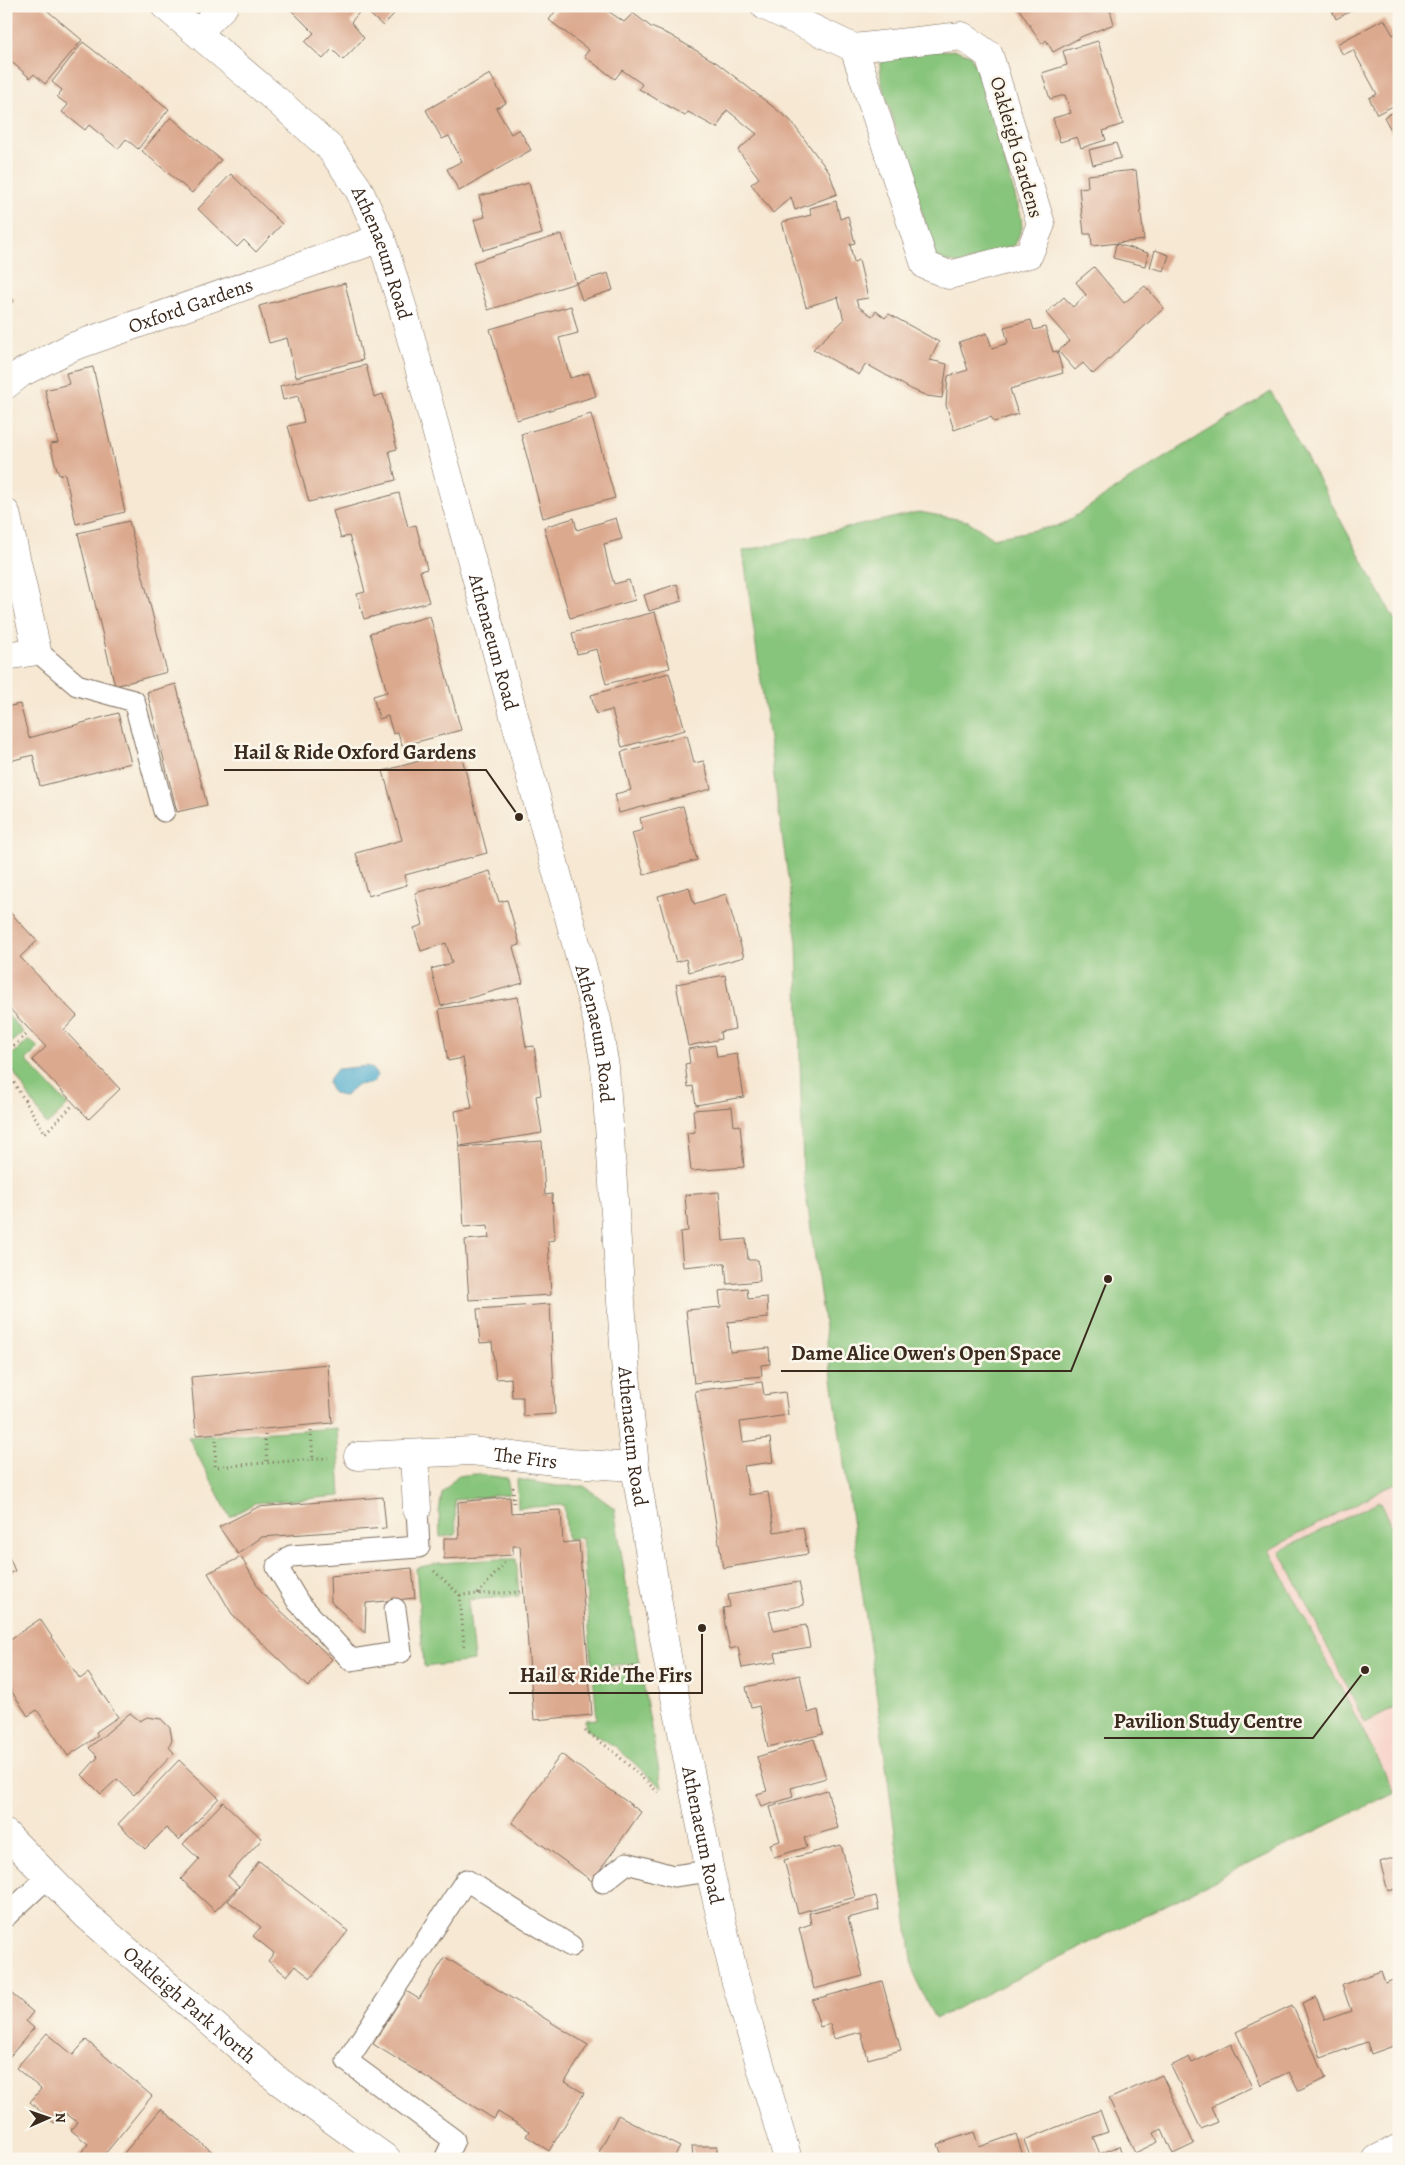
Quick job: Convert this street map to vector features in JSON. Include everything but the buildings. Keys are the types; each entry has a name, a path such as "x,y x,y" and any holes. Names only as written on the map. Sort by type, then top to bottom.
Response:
{"street":[{"name":"Athenaeum Road","path":"165,6 329,147 358,188 381,238 402,309 597,1020 606,1067 625,1364 635,1467 668,1662 710,1871 735,1979 788,2159"},
{"path":"197,33 224,6"},
{"path":"765,6 854,48"},
{"name":"Oakleigh Gardens","path":"962,36 989,55 1041,224 1029,254 949,275 925,264 854,48 962,36"},
{"name":"Oxford Gardens","path":"6,385 21,373 72,347 381,238"},
{"path":"6,513 37,651 6,656"},
{"name":"The Firs","path":"358,1456 472,1451 570,1463 635,1467"},
{"path":"414,1454 417,1509"},
{"name":"Oakleigh Park North","path":"6,1834 87,1916 280,2082 387,2159"},
{"path":"1377,2159 1399,2148"}],"lane":[{"path":"37,651 77,685 134,701 164,811"},
{"path":"395,1609 401,1652 351,1660 298,1602 277,1567 291,1556 419,1547 417,1509"},
{"path":"603,1882 627,1863 673,1876 710,1871"},
{"path":"6,1916 48,1877"},
{"path":"445,2159 454,2140 347,2061 466,1880 571,1946"}],"path":[{"path":"6,1052 26,1035"},
{"path":"6,1070 45,1133 72,1106"},
{"path":"312,1431 313,1460"},
{"path":"265,1435 267,1463"},
{"path":"216,1440 215,1467 358,1456"},
{"path":"478,1594 506,1560"},
{"path":"428,1566 460,1595 464,1646"},
{"path":"460,1595 521,1592"},
{"path":"593,1672 668,1662"},
{"path":"585,1731 612,1750 661,1795 698,1812"}],"shaded area":[{"path":"1399,1481 1399,1790 1395,1792 1269,1549"}],"green space":[{"path":"956,50 970,55 978,71 1021,216 1022,228 1015,245 960,264 937,259 881,81 880,64 891,53"},
{"path":"1271,392 1399,628 1399,887 1395,890 1399,899 1399,1481 1269,1550 1395,1792 935,2019 914,1975 803,1173 797,943 743,551 919,512 968,521 993,538 1062,525 1133,477"},
{"path":"6,1013 23,1032 6,1047"},
{"path":"29,1040 39,1048 26,1060 68,1105 47,1125 6,1060"},
{"path":"337,1428 341,1496 255,1503 230,1517 188,1437"},
{"path":"475,1474 507,1478 510,1494 455,1500 456,1535 440,1537 439,1512 442,1493 457,1476"},
{"path":"517,1479 557,1486 584,1486 614,1508 639,1663 592,1667 582,1538 567,1539 564,1505 518,1508"},
{"path":"1379,1501 1399,1541 1399,1706 1365,1723 1280,1551"},
{"path":"516,1559 519,1596 468,1600 474,1661 424,1667 416,1568 439,1563"},
{"path":"641,1672 662,1788 616,1747 586,1729 585,1720 597,1719 593,1676"}],"water":[{"path":"367,1066 372,1068 377,1076 372,1083 356,1086 344,1096 337,1095 331,1090 328,1081 337,1069"}],"place":[{"name":"Hail & Ride Oxford Gardens","path":"519,817"},
{"name":"Dame Alice Owen's Open Space","path":"1108,1279"},
{"name":"Hail & Ride The Firs","path":"702,1628"},
{"name":"Pavilion Study Centre","path":"1365,1670"}]}
